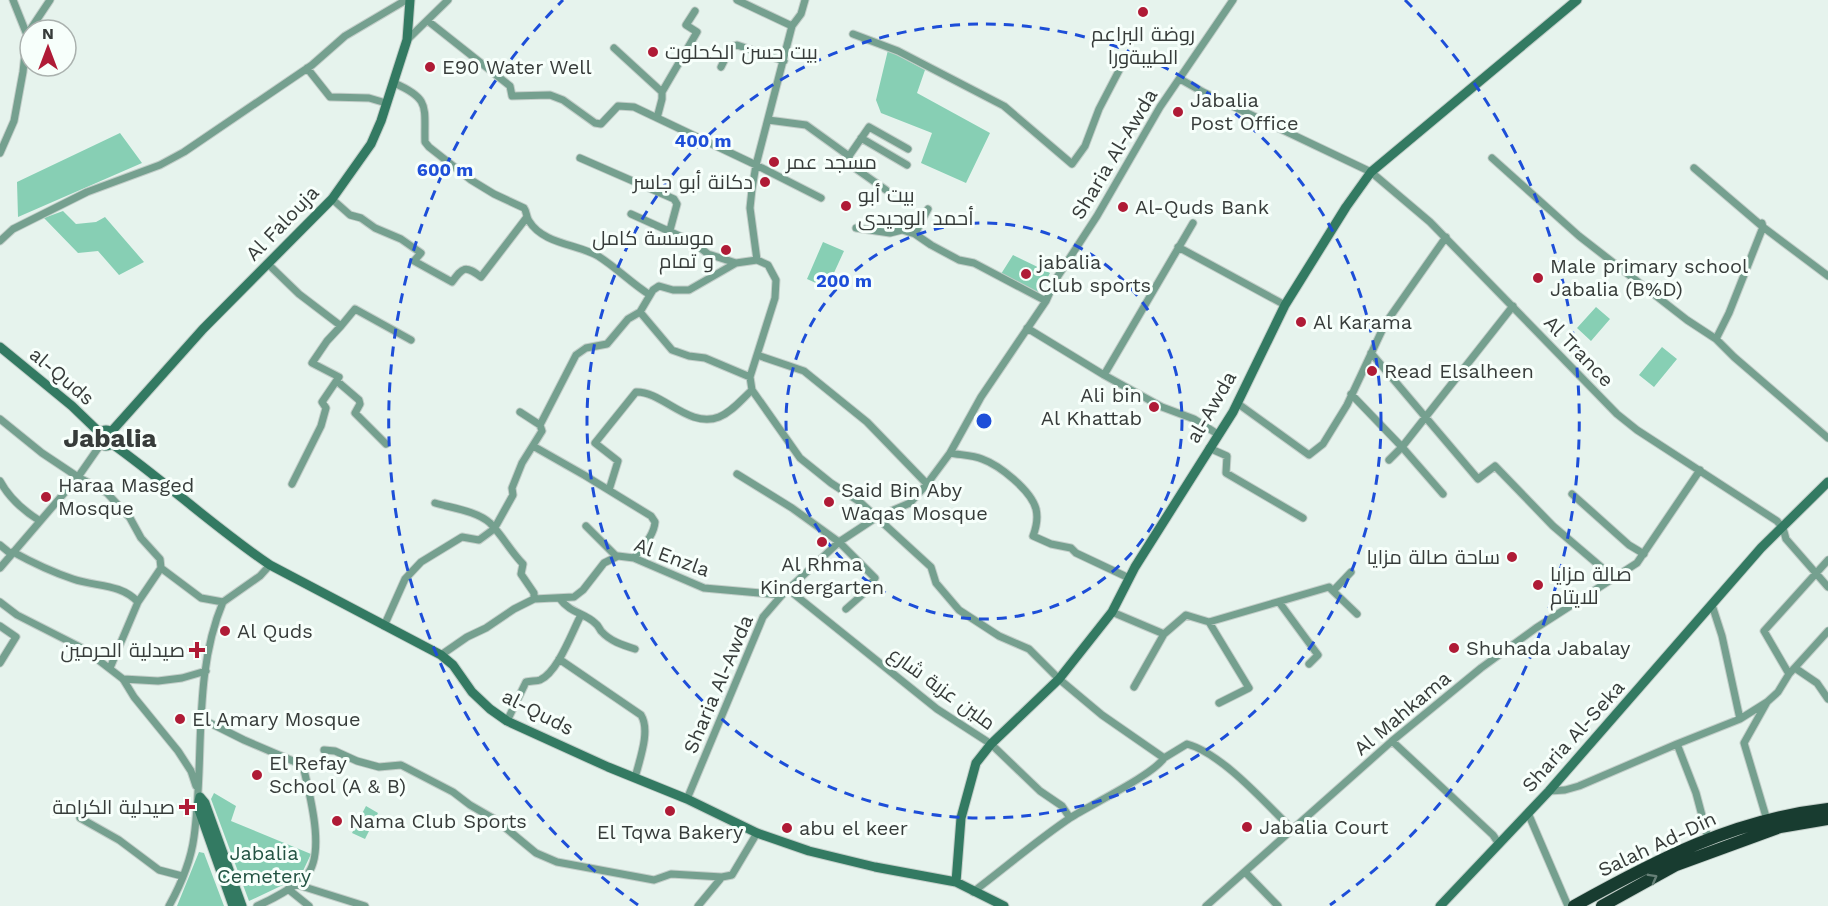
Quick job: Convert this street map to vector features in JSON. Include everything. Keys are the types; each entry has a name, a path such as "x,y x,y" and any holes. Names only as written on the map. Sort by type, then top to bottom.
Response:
{"highway":[{"name":"Salah Ad-Din","path":"1574,906 1662,859 1708,838 1799,812 1828,809"},
{"name":"Salah Ad-Din","path":"1602,906 1676,865 1779,827 1828,819"}],"main road":[{"name":"Al Falouja","path":"111,432 203,329 332,199 371,144 381,121 407,40 410,0"},
{"name":"al-Awda","path":"956,882 961,818 976,763 991,744 1059,679 1112,612 1129,578 1219,435 1285,305 1346,207 1371,172 1577,0"},
{"name":"al-Quds","path":"0,347 72,406 100,433"},
{"path":"104,430 111,432 114,436 106,444 99,440 100,433 104,430"},
{"name":"al-Quds","path":"106,444 145,467 246,549 270,565 441,655 453,665 472,692 507,721 757,832 824,856 956,882 1004,906"},
{"name":"Sharia Al-Seka","path":"1440,906 1548,791 1761,548 1828,482"},
{"path":"199,793 198,807 233,906"},
{"path":"199,793 205,803 242,906"}],"street":[{"path":"13,0 22,18"},
{"path":"38,18 50,0"},
{"path":"0,241 13,229 87,192 160,165 184,152 307,68 345,36 405,0"},
{"path":"407,40 448,0"},
{"path":"737,0 792,26"},
{"path":"757,260 750,208 756,165 792,26 801,14 805,0"},
{"name":"Sharia Al-Awda","path":"687,799 764,617 782,596 839,542 878,517 910,503 927,484 950,453 981,398 1046,301 1056,279 1097,216 1160,106 1233,0"},
{"path":"657,118 662,92 697,32 686,25 695,11"},
{"path":"428,21 510,86 512,96 550,95 563,100 595,123 601,124 618,106 634,107 821,198"},
{"path":"853,34 898,51 1004,106 1072,164 1085,146 1099,109 1124,61"},
{"path":"721,67 731,48 737,45 784,61"},
{"path":"614,48 662,92"},
{"path":"307,68 330,97 369,98 386,103"},
{"path":"0,153 14,121 22,78"},
{"name":"Al Trance","path":"1180,79 1371,172 1412,205 1446,237 1617,414 1637,430 1777,521 1783,528"},
{"path":"394,83 411,90 423,104 426,118 426,144 471,180 524,208 527,217 536,229 558,242 596,255 623,273 632,284 650,295"},
{"path":"768,120 806,125 849,156 852,166 886,190"},
{"path":"849,156 869,127 908,148"},
{"path":"861,138 907,165"},
{"path":"580,158 674,199 677,204 670,230"},
{"path":"1492,158 1579,236 1687,320 1716,339 1828,438"},
{"path":"1694,168 1828,276"},
{"path":"332,199 350,215 401,238 421,253 414,261 452,282 461,270 466,269 471,269 481,277 527,217"},
{"path":"915,234 928,209"},
{"path":"632,214 693,242 708,254 736,263"},
{"path":"1104,375 1193,223"},
{"path":"1716,339 1729,313 1762,223"},
{"path":"856,228 890,234 902,230 915,234 959,260 985,268 1046,301"},
{"path":"1237,403 1309,455 1323,444 1347,405 1385,324 1446,237"},
{"path":"1178,247 1285,305"},
{"path":"540,425 576,356 586,348 607,344 628,319 640,312 653,290 659,286 673,290 688,290 736,263 757,260 768,265 776,280 775,298 750,377 752,390 801,458 878,517 932,567 936,583 959,610 999,636 1029,649 1059,679 1102,716 1164,758"},
{"path":"268,264 299,294 341,326"},
{"path":"1389,460 1402,447 1512,306"},
{"path":"386,444 355,413 360,404 359,400 338,381 339,377 312,363 327,341 355,309 411,340"},
{"path":"640,312 672,350 689,356 705,358 750,377"},
{"path":"1027,328 1104,375 1162,407 1194,419 1219,435"},
{"path":"1371,353 1478,479 1495,466 1553,526 1614,578"},
{"path":"757,355 804,371 867,422 927,484"},
{"path":"292,484 321,426 326,408 322,402 338,381"},
{"path":"609,490 618,462 596,443 636,392 644,392 658,398 680,413 706,419 717,418 727,413 752,390"},
{"path":"1351,394 1443,494"},
{"path":"384,626 405,579 421,562 462,537 479,540 494,529 513,495 512,488 517,476 542,431 540,425 520,412"},
{"path":"0,419 42,453 107,493 130,518 141,538 160,559 161,567 138,602 110,668"},
{"path":"0,568 106,444"},
{"path":"533,446 651,516 655,522 650,538 634,558"},
{"path":"1209,448 1227,456 1226,473 1303,518"},
{"path":"950,453 982,459 1014,480 1035,505 1036,522 1033,536 1051,544 1071,548 1076,553 1129,578"},
{"name":"Al Mahkama","path":"1206,906 1392,741 1496,658 1536,628 1636,563 1700,471"},
{"path":"737,474 792,508 839,542 875,578 863,594 846,609"},
{"path":"0,482 14,501 40,521"},
{"path":"1572,495 1629,545 1644,554"},
{"path":"435,504 483,519 491,524 523,564 521,574 534,593 534,598 452,646 441,655"},
{"path":"586,526 616,556"},
{"path":"1783,528 1786,539 1828,587"},
{"path":"0,545 42,568 76,580 119,588 138,602"},
{"name":"Al Enzla","path":"534,598 574,597 583,590 604,563 616,556 634,558 704,588 782,596"},
{"path":"1828,560 1764,631 1792,671 1817,683 1828,699"},
{"path":"169,906 194,839 208,650 215,619 222,602 260,576 270,565"},
{"path":"161,567 201,598 222,602"},
{"path":"1333,591 1351,572"},
{"path":"1134,687 1164,634 1186,615 1209,622 1329,587 1357,614"},
{"name":"ملين عزبة شارع","path":"789,590 937,709 991,744 1040,791 1062,806 1070,818"},
{"path":"560,599 565,605 595,623 599,630 611,640 635,649"},
{"path":"1279,602 1318,655 1309,664"},
{"path":"1712,605 1722,636 1740,719"},
{"path":"1,606 84,649 123,679 134,697 178,751 191,771 199,793"},
{"path":"1112,612 1164,634"},
{"path":"507,721 526,682 540,680 550,672 581,615"},
{"path":"1209,622 1250,688 1219,703"},
{"path":"0,626 16,638 0,663"},
{"path":"1548,791 1579,786 1740,719 1778,692 1792,671 1828,631"},
{"path":"559,659 640,715 645,721 635,778"},
{"path":"123,679 158,681 182,678 206,671"},
{"path":"1767,702 1744,744 1767,820"},
{"path":"202,719 303,766 316,836 313,859 307,876 257,906"},
{"path":"1392,741 1499,844"},
{"path":"974,892 1024,851 1070,818 1144,774 1187,744 1220,761 1293,830"},
{"path":"1677,744 1696,793 1708,838"},
{"path":"324,750 335,751 357,761 379,767 401,765 453,792 496,820 536,853 557,862 654,880 671,874 722,878 732,875 757,832"},
{"path":"1527,813 1568,906"},
{"path":"80,818 119,840 159,870 182,876"},
{"path":"1245,872 1278,906"},
{"path":"701,905 722,878"},
{"path":"295,884 365,906"},
{"path":"288,889 309,906"}],"green space":[{"path":"888,50 925,70 917,93 990,133 966,183 921,163 932,133 881,113 876,100"},
{"path":"120,133 142,163 18,217 17,182"},
{"path":"63,211 76,224 96,222 105,217 144,262 119,275 98,251 78,253 44,218"},
{"path":"823,242 844,251 827,288 807,279"},
{"name":"jabalia Club sports","path":"1013,255 1050,273 1039,294 1001,274"},
{"path":"1596,307 1610,319 1591,341 1577,328"},
{"path":"1662,347 1677,359 1654,387 1639,375"},
{"name":"Jabalia Cemetery","path":"214,793 236,806 231,821 311,854 302,873 249,901 211,799"},
{"path":"366,806 378,813 365,839 352,833"},
{"name":"Jabalia Cemetery","path":"199,852 204,853 224,906 177,906"}],"place":[{"name":"روضة البراعم الطيبةورا","path":"1143,12"},
{"name":"بيت حسن الكحلوت","path":"653,52"},
{"name":"E90 Water Well","path":"430,67"},
{"name":"Jabalia Post Office","path":"1178,112"},
{"name":"مسجد عمر","path":"774,162"},
{"name":"دكانة أبو جاسر","path":"765,182"},
{"name":"بيت أبو أحمد الوحيدى","path":"846,206"},
{"name":"Al-Quds Bank","path":"1123,207"},
{"name":"موسسة كامل و تمام","path":"726,250"},
{"name":"jabalia Club sports","path":"1026,274"},
{"name":"Male primary school Jabalia (B%D)","path":"1538,278"},
{"name":"Al Karama","path":"1301,322"},
{"name":"Read Elsalheen","path":"1372,371"},
{"name":"Ali bin Al Khattab","path":"1154,407"},
{"name":"Haraa Masged Mosque","path":"46,497"},
{"name":"Said Bin Aby Waqas Mosque","path":"829,502"},
{"name":"Al Rhma Kindergarten","path":"822,542"},
{"name":"ساحة صالة مزايا","path":"1512,557"},
{"name":"صالة مزايا للايتام","path":"1538,585"},
{"name":"Al Quds","path":"225,631"},
{"name":"Shuhada Jabalay","path":"1454,648"},
{"name":"صيدلية الحرمين","path":"197,650"},
{"name":"El Amary Mosque","path":"180,719"},
{"name":"El Refay School (A & B)","path":"257,775"},
{"name":"ِِصيدلية الكرامة","path":"187,807"},
{"name":"El Tqwa Bakery","path":"670,811"},
{"name":"Nama Club Sports","path":"337,821"},
{"name":"Jabalia Court","path":"1247,827"},
{"name":"abu el keer","path":"787,828"}],"district":[{"name":"Jabalia","path":"110,438"}]}
